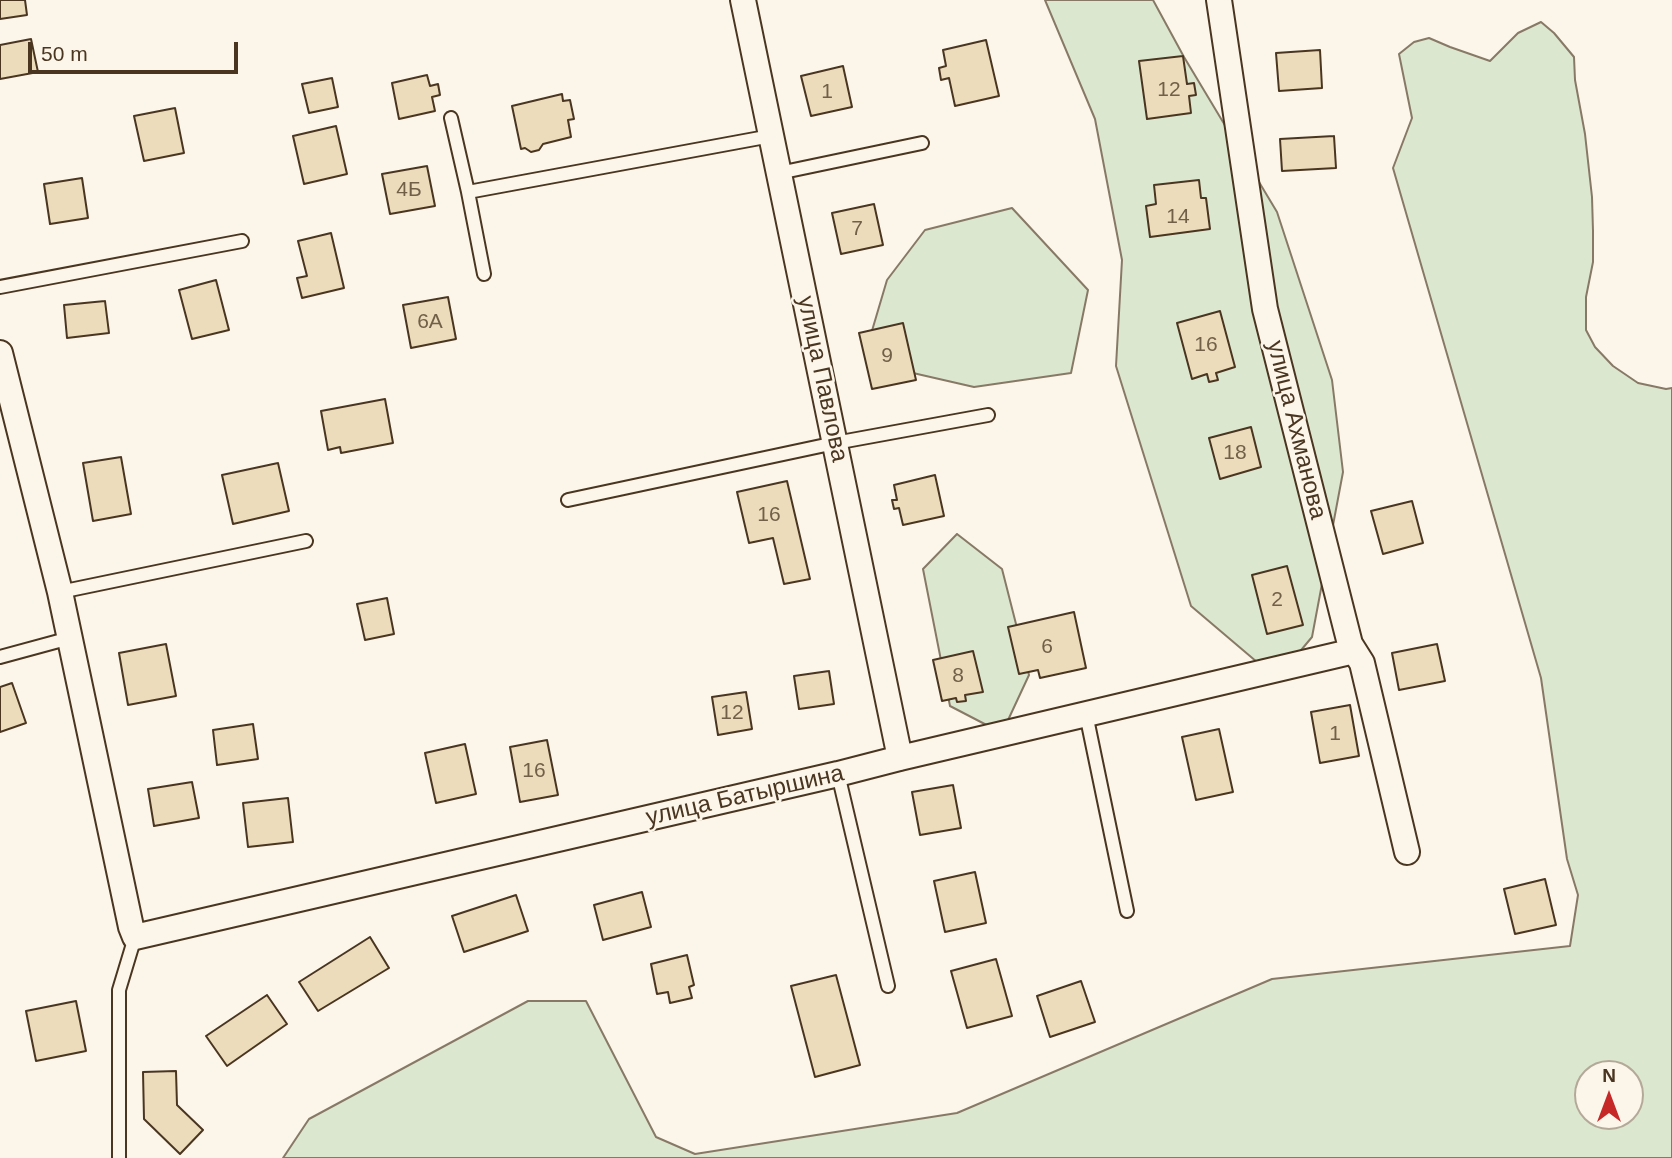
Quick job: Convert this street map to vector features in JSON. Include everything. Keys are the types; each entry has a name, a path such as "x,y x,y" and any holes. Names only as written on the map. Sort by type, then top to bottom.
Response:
{"street":[{"name":"улица Павлова","path":"743,0 900,758"},
{"name":"улица Ахманова","path":"1219,0 1265,309 1350,644 1362,663 1406,852"},
{"path":"1,361 60,592 135,937"},
{"name":"улица Батыршина","path":"135,937 1354,651"}],"lane":[{"path":"451,118 484,274"},
{"path":"468,192 771,136"},
{"path":"779,173 922,143"},
{"path":"0,287 242,242"},
{"path":"568,500 835,443 988,415"},
{"path":"60,592 306,541"},
{"path":"0,657 70,638"},
{"path":"1086,714 1127,911"},
{"path":"838,774 888,986"},
{"path":"118,1158 118,990 135,937"}],"green space":[{"path":"1045,0 1153,0 1277,212 1332,380 1343,472 1312,637 1277,679 1191,606 1116,366 1122,260 1095,119"},
{"path":"1541,22 1574,57 1592,197 1593,262 1586,297 1586,330 1595,347 1613,366 1638,383 1672,388 1672,1158 283,1158 309,1119 528,1001 586,1001 656,1137 695,1154 957,1113 1272,979 1570,946 1578,895 1567,859 1541,678 1393,168 1412,118 1399,54 1414,42 1429,38 1490,61 1518,33"},
{"path":"1012,208 1088,290 1071,373 974,387 913,373 866,351 887,280 925,230"},
{"path":"957,534 1002,569 1029,675 1002,733 950,706 923,569"}],"building":[{"path":"0,0 25,0 27,15 0,19"},
{"path":"31,39 38,72 0,79 0,45"},
{"path":"986,40 999,96 955,106 949,78 941,80 939,68 946,66 943,50"},
{"path":"1320,50 1322,88 1279,91 1276,53"},
{"path":"1183,56 1187,84 1194,83 1196,95 1189,96 1191,113 1147,119 1139,61"},
{"path":"843,66 852,107 811,116 801,76"},
{"path":"427,75 430,86 438,84 440,95 432,97 435,111 399,119 392,83"},
{"path":"332,78 338,107 309,113 302,84"},
{"path":"562,94 563,101 570,100 574,119 568,120 571,137 543,144 539,150 531,152 525,148 521,149 512,106"},
{"path":"175,108 184,153 144,161 134,116"},
{"path":"336,126 347,174 304,184 293,136"},
{"path":"1334,136 1336,168 1282,171 1280,139"},
{"path":"427,166 435,206 390,214 382,174"},
{"path":"82,178 88,218 50,224 44,184"},
{"path":"1199,180 1201,198 1206,198 1210,229 1150,237 1146,206 1156,204 1154,185"},
{"path":"874,204 883,245 841,254 832,213"},
{"path":"331,233 344,288 302,298 297,278 307,276 298,241"},
{"path":"216,280 229,330 192,339 179,290"},
{"path":"448,297 456,339 411,348 403,305"},
{"path":"105,301 109,333 67,338 64,305"},
{"path":"1220,311 1235,367 1216,373 1218,380 1209,382 1207,374 1192,379 1177,323"},
{"path":"903,323 916,380 872,389 859,333"},
{"path":"385,399 393,443 341,453 340,447 328,450 321,411"},
{"path":"1251,427 1261,467 1220,479 1209,438"},
{"path":"121,457 131,514 93,521 83,463"},
{"path":"278,463 289,511 233,524 222,475"},
{"path":"935,475 944,516 903,525 899,508 894,509 892,500 897,500 894,485"},
{"path":"787,481 810,579 784,584 773,538 749,543 737,492"},
{"path":"1412,501 1423,543 1383,554 1371,511"},
{"path":"1287,566 1303,625 1267,634 1252,575"},
{"path":"387,598 394,634 365,640 357,604"},
{"path":"1074,612 1086,668 1040,678 1038,670 1019,674 1008,627"},
{"path":"166,644 176,696 128,705 119,653"},
{"path":"1437,644 1445,681 1399,690 1392,653"},
{"path":"973,651 983,692 965,695 966,701 957,702 956,698 942,701 933,660"},
{"path":"829,671 834,704 799,709 794,676"},
{"path":"12,683 26,723 0,732 0,687"},
{"path":"746,692 752,729 718,735 712,697"},
{"path":"1350,705 1359,756 1320,763 1311,712"},
{"path":"253,724 258,759 217,765 213,730"},
{"path":"1219,729 1233,792 1196,800 1182,737"},
{"path":"547,740 558,795 520,802 510,747"},
{"path":"465,744 476,794 436,803 425,753"},
{"path":"192,782 199,818 154,826 148,789"},
{"path":"953,785 961,828 920,835 912,792"},
{"path":"288,798 293,842 248,847 243,803"},
{"path":"975,872 986,923 945,932 934,881"},
{"path":"1545,879 1556,925 1515,934 1504,889"},
{"path":"642,892 651,927 603,940 594,905"},
{"path":"516,895 528,931 464,952 452,916"},
{"path":"370,937 389,968 318,1011 299,982"},
{"path":"687,955 694,985 689,987 692,998 670,1003 668,992 657,994 651,964"},
{"path":"996,959 1012,1016 967,1028 951,971"},
{"path":"836,975 860,1065 815,1077 791,986"},
{"path":"1081,981 1095,1022 1050,1037 1037,996"},
{"path":"267,995 287,1024 227,1066 206,1036"},
{"path":"76,1001 86,1051 36,1061 26,1011"},
{"path":"176,1071 177,1105 203,1130 180,1154 144,1119 143,1072"}]}
